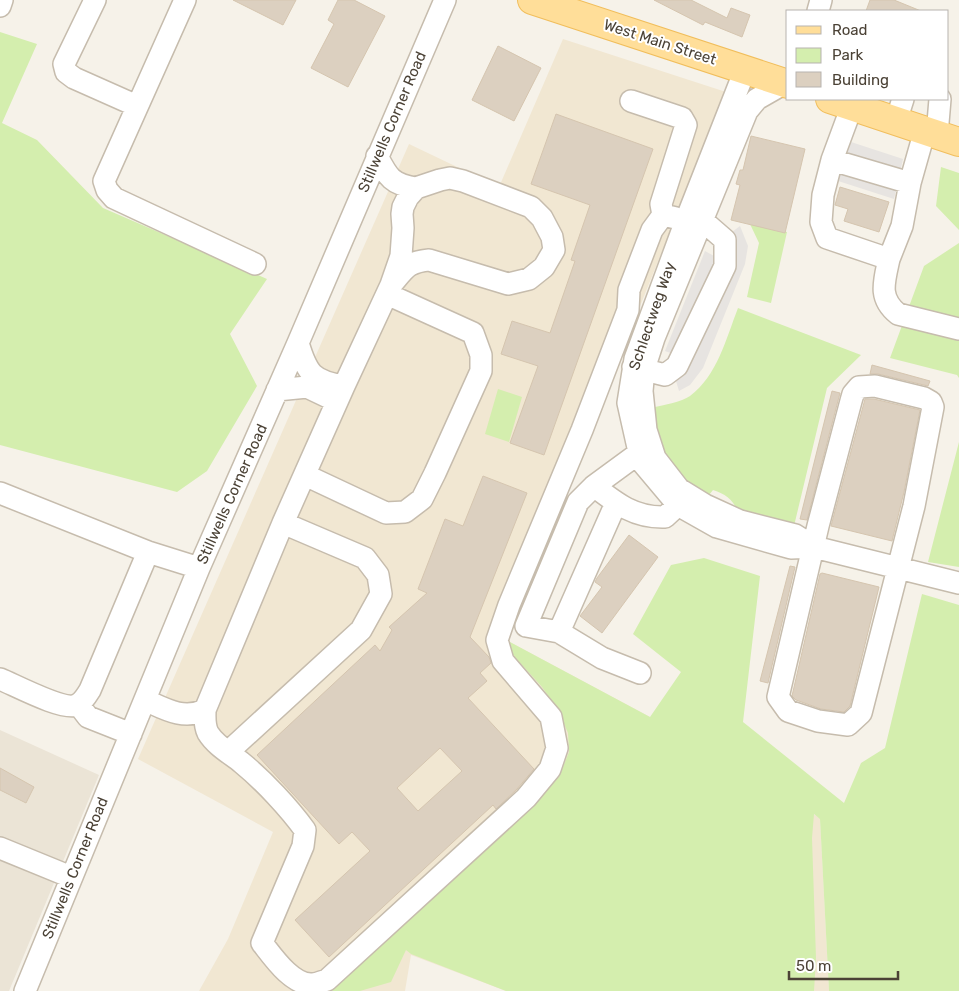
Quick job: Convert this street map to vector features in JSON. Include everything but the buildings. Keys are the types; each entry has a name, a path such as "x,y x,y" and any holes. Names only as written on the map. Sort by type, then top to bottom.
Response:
{"main road":[{"name":"West Main Street","path":"532,0 786,84"},
{"path":"839,101 899,110 940,136"}],"street":[{"path":"0,6 2,0"},
{"path":"95,0 64,64 66,72 74,78 137,106"},
{"path":"185,0 104,180 107,190 114,198 255,264"},
{"name":"Stillwells Corner Road","path":"25,991 199,568 278,390 445,0"},
{"name":"Schlectweg Way","path":"745,70 692,218 635,358 639,368 628,403 646,451 655,458 679,489 705,506 740,520 795,535 814,546 959,583"},
{"name":"Schlectweg Way","path":"692,218 747,111 757,99 786,84"},
{"path":"940,100 940,136 910,183 902,226 889,259 884,282 884,298 890,308 898,314 959,329"},
{"path":"416,188 408,197 403,207 401,256 389,289 283,523 205,710 205,724 208,733 295,815 305,830 303,846 262,943 281,967 301,982 313,984 327,980 526,798 550,769 557,748 551,717 503,661 497,640 509,605 582,430 628,310 629,290 652,230 663,215 661,204 686,125 682,118 631,101"},
{"path":"839,101 832,160 824,194 821,222 827,238 889,259"},
{"path":"377,156 387,176 402,186 416,188 450,178 463,181 531,207 542,218 552,236 554,250 544,267 529,279 508,284 429,260 416,261 408,265 389,289"},
{"path":"832,160 910,183"},
{"path":"639,368 665,375 677,366 725,266 724,240 692,218 663,215"},
{"path":"305,475 386,513 404,512 422,499 435,473 481,371 481,355 473,333 389,289"},
{"path":"298,343 303,360 310,371 318,380 326,383 340,394"},
{"path":"875,386 924,398 931,402 933,407 914,506 898,568 861,713 848,724 818,721 788,711 778,697 843,429 855,390 859,387 875,386"},
{"path":"278,390 307,387 340,394"},
{"path":"640,673 602,658 559,632 526,626 578,502 594,486 646,451"},
{"name":"Schlectweg Way","path":"646,451 641,461 678,505 716,527 791,548 814,546"},
{"path":"594,486 620,506 652,518 665,517 678,505"},
{"path":"1,498 148,552 199,568"},
{"path":"559,632 581,578 616,503"},
{"path":"228,752 361,630 381,594 378,575 365,558 283,523"},
{"path":"0,679 54,702 71,706 85,699 148,552"},
{"path":"145,700 181,714 196,714 205,710"},
{"path":"78,704 88,717 130,734"},
{"path":"0,848 71,877"}],"shaded area":[{"path":"563,39 726,92 506,640 650,717 820,818 829,991 506,991 411,955 405,991 199,991 228,939 273,832 138,759 409,144 499,187"},
{"path":"848,141 903,159 894,199 835,180"},
{"path":"740,226 748,246 745,264 703,368 690,385 679,391 670,361 673,354 665,351 705,251 714,256 717,255 718,248"},
{"path":"0,730 99,775 9,991 0,991"}],"green space":[{"path":"0,32 37,44 2,123 37,140 103,208 267,279 230,334 257,386 207,471 177,492 0,445"},
{"path":"941,167 959,173 959,230 936,206"},
{"path":"750,224 787,232 771,303 747,297 759,243"},
{"path":"959,243 959,378 957,375 890,358 924,266"},
{"path":"738,308 861,355 827,388 794,526 739,513 729,498 713,490 705,500 670,466 655,432 652,408 677,402 690,396 699,388 714,368 720,356"},
{"path":"498,389 522,397 509,442 485,434"},
{"path":"959,442 959,567 928,562"},
{"path":"704,558 760,576 743,722 844,803 861,763 885,748 922,594 959,605 959,991 829,991 820,819 814,814 812,838 816,958 814,991 506,991 411,954 406,950 391,982 360,991 332,991 343,977 559,777 569,752 568,733 558,710 542,687 512,654 506,640 650,717 681,672 633,634 671,565"}]}
